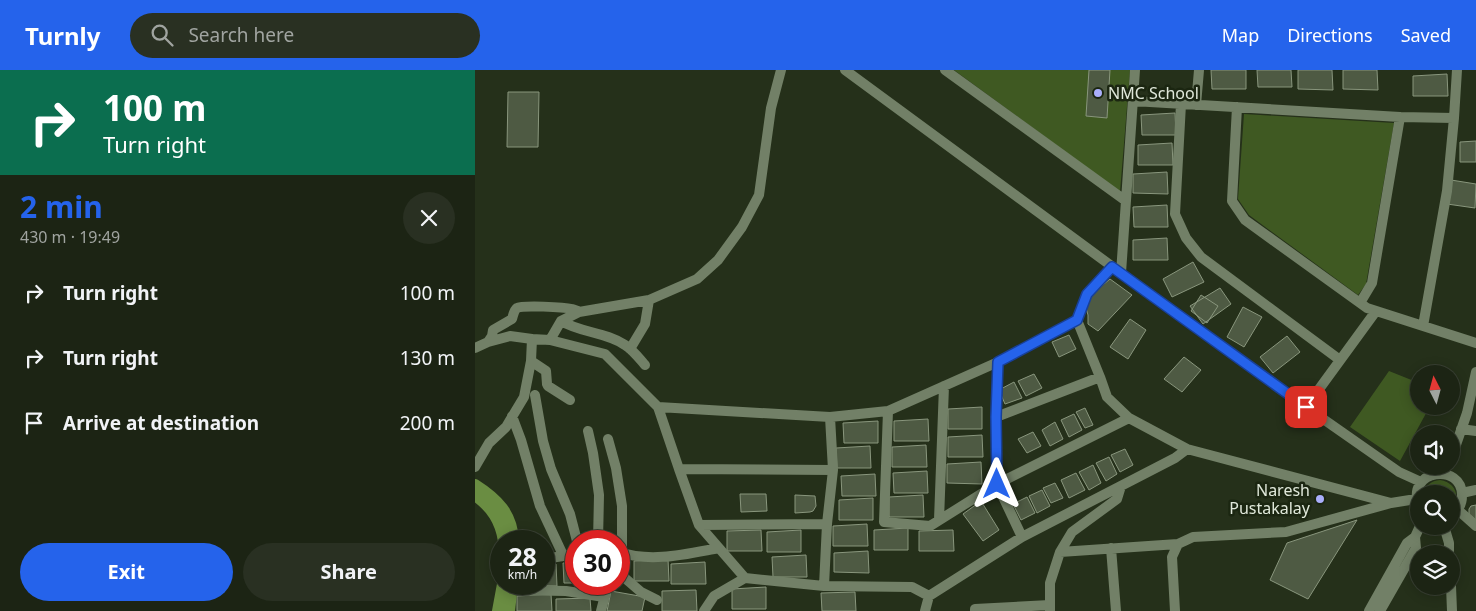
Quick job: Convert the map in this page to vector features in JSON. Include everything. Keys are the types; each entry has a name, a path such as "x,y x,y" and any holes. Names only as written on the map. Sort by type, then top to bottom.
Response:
{"main road":[{"path":"475,485 499,503 508,518 511,530"},
{"path":"475,495 489,506 497,516 502,530"},
{"path":"498,611 505,595"},
{"path":"509,595 509,611"}],"street":[{"path":"550,340 561,321 579,312 649,300 697,279 717,260 742,227 759,194 771,108 781,70"},
{"path":"845,70 1121,274 1306,407 1399,472 1421,482"},
{"path":"945,70 1126,201"},
{"path":"1121,274 1135,70"},
{"path":"1196,105 1199,70"},
{"path":"1423,326 1447,191 1457,70"},
{"path":"1133,101 1400,117 1454,118"},
{"path":"1181,104 1175,214 1186,238 1201,258 1340,360"},
{"path":"1237,107 1232,201 1245,220 1367,308 1476,343"},
{"path":"1360,303 1372,283 1400,117"},
{"path":"658,407 830,417 888,411 998,362 1077,320 1087,294 1112,267"},
{"path":"630,349 645,324 649,300"},
{"path":"488,342 493,330 512,319 517,308 530,306 567,308 579,312"},
{"path":"1306,407 1376,311"},
{"path":"1077,320 1107,397 1129,418 1187,449 1391,502 1410,503"},
{"path":"561,321 571,327 626,345 645,365"},
{"path":"475,348 510,336 550,340 605,354 658,407 699,525 745,578"},
{"path":"475,467 489,444 507,427 524,397 531,361 532,339"},
{"path":"531,361 546,370 548,386 570,400"},
{"path":"998,362 996,417 997,484 1022,537"},
{"path":"1460,432 1467,413 1476,372"},
{"path":"996,417 1100,377"},
{"path":"939,520 944,386"},
{"path":"535,396 543,441 551,469 570,514 574,530"},
{"path":"888,411 884,522 930,526 997,484 1129,418"},
{"path":"512,416 540,506 563,555 555,557"},
{"path":"824,586 827,524 833,470 830,417"},
{"path":"1461,429 1476,431"},
{"path":"589,431 599,494 598,530"},
{"path":"608,438 616,468 621,506 621,530"},
{"path":"925,611 929,596 1022,537 1175,458 1187,449"},
{"path":"679,469 833,470"},
{"path":"1420,485 1431,475"},
{"path":"1452,475 1457,481 1462,493 1460,506"},
{"path":"975,611 975,609 1050,608 1050,583 1060,552 1072,532 1117,499 1121,486"},
{"path":"1462,493 1476,490"},
{"path":"1060,552 1177,544 1193,537 1286,532 1391,502"},
{"path":"1460,516 1476,526"},
{"path":"699,525 827,524"},
{"path":"1369,611 1407,542 1415,537 1416,548 1380,611"},
{"path":"1175,611 1172,557 1177,544"},
{"path":"630,556 673,557 719,548"},
{"path":"1111,548 1116,611"},
{"path":"704,611 714,596 745,578 824,586 912,587 929,596"},
{"path":"630,582 641,592 657,600"},
{"path":"555,590 604,597 601,611"},
{"path":"1451,595 1452,611"}],"green space":[{"path":"954,70 1130,70 1120,192"},
{"path":"1244,114 1394,123 1366,284 1358,295 1249,215 1238,199"},
{"path":"1389,371 1410,379 1410,415 1425,415 1420,425 1410,425 1410,443 1400,461 1350,427"},
{"path":"1434,481 1445,481 1451,485 1428,485"}],"building":[{"name":"NMC School","path":"1089,70 1110,70 1107,118 1086,116"},
{"path":"1211,70 1246,70 1246,89 1212,89"},
{"path":"1257,70 1291,70 1292,87 1258,87"},
{"path":"1298,70 1332,70 1333,90 1298,89"},
{"path":"1343,70 1377,70 1378,90 1343,89"},
{"path":"1447,74 1448,96 1413,96 1413,76"},
{"path":"508,92 539,92 538,147 507,147"},
{"path":"1175,113 1176,135 1142,135 1141,115"},
{"path":"1476,141 1476,162 1460,162 1460,142"},
{"path":"1172,143 1173,165 1138,165 1138,145"},
{"path":"1167,172 1168,194 1133,193 1133,174"},
{"path":"1451,180 1476,184 1475,208 1447,204"},
{"path":"1167,205 1168,227 1134,227 1133,207"},
{"path":"1167,238 1168,260 1133,260 1133,240"},
{"path":"1193,262 1204,282 1172,297 1163,279"},
{"path":"1110,279 1132,295 1098,331 1088,324 1086,308 1093,293"},
{"path":"1220,288 1231,304 1203,324 1190,306"},
{"path":"1201,295 1218,306 1207,323 1191,311"},
{"path":"1243,307 1262,317 1244,347 1227,337"},
{"path":"1130,319 1146,330 1128,359 1110,347"},
{"path":"1069,335 1076,349 1059,357 1052,342"},
{"path":"1287,336 1300,352 1273,373 1260,357"},
{"path":"1184,357 1201,370 1182,392 1164,379"},
{"path":"1034,374 1042,388 1026,396 1018,381"},
{"path":"1014,382 1022,398 1005,404 999,390"},
{"path":"982,407 982,429 948,429 948,409"},
{"path":"1085,408 1093,425 1085,428 1076,412"},
{"path":"1074,414 1082,430 1069,437 1061,420"},
{"path":"928,419 929,441 894,441 894,421"},
{"path":"878,421 878,443 844,443 843,423"},
{"path":"1055,422 1063,439 1050,446 1042,430"},
{"path":"1033,432 1041,446 1027,453 1018,439"},
{"path":"982,435 983,457 948,457 948,437"},
{"path":"926,445 927,467 892,467 892,447"},
{"path":"870,446 871,468 837,468 836,448"},
{"path":"1125,449 1133,465 1120,472 1111,455"},
{"path":"1109,457 1117,474 1106,481 1096,463"},
{"path":"981,462 982,484 947,483 947,464"},
{"path":"1093,465 1101,483 1089,490 1079,472"},
{"path":"927,471 928,493 894,493 893,473"},
{"path":"1076,473 1085,490 1069,498 1061,480"},
{"path":"875,474 876,496 842,496 841,476"},
{"path":"1055,483 1063,498 1051,503 1043,488"},
{"path":"1042,490 1050,506 1037,513 1029,496"},
{"path":"740,494 766,494 767,511 741,512"},
{"path":"795,495 815,496 816,506 813,511 795,513"},
{"path":"923,495 924,517 889,517 889,497"},
{"path":"1027,497 1035,513 1021,520 1013,504"},
{"path":"873,498 873,520 839,520 839,500"},
{"path":"981,501 999,530 983,541 963,514"},
{"path":"1476,505 1476,520 1469,514 1469,509 1471,506"},
{"path":"1357,520 1308,599 1270,580 1287,543"},
{"path":"867,524 868,546 833,546 833,526"},
{"path":"908,528 908,550 874,550 874,530"},
{"path":"761,530 762,551 727,551 727,531"},
{"path":"801,530 801,552 767,552 767,532"},
{"path":"953,530 954,551 919,551 919,531"},
{"path":"868,551 869,573 834,572 834,553"},
{"path":"806,555 807,577 773,577 772,557"},
{"path":"668,559 669,581 634,581 634,561"},
{"path":"705,562 706,584 671,584 671,564"},
{"path":"563,563 565,563 565,583"},
{"path":"555,564 556,564 557,586 555,586"},
{"path":"766,587 766,609 732,609 732,589"},
{"path":"696,590 697,611 662,611 662,591"},
{"path":"855,592 856,611 822,611 821,593"},
{"path":"630,594 645,597 642,611 607,611 610,595"},
{"path":"551,595 552,611 517,611 517,596"},
{"path":"590,598 591,611 556,611 556,599"}],"place":[{"name":"NMC School","path":"1098,93"},
{"name":"Naresh Pustakalay","path":"1320,499"}],"route":[{"path":"997,484 996,417 998,362 1077,320 1087,294 1112,267 1306,407"}]}
